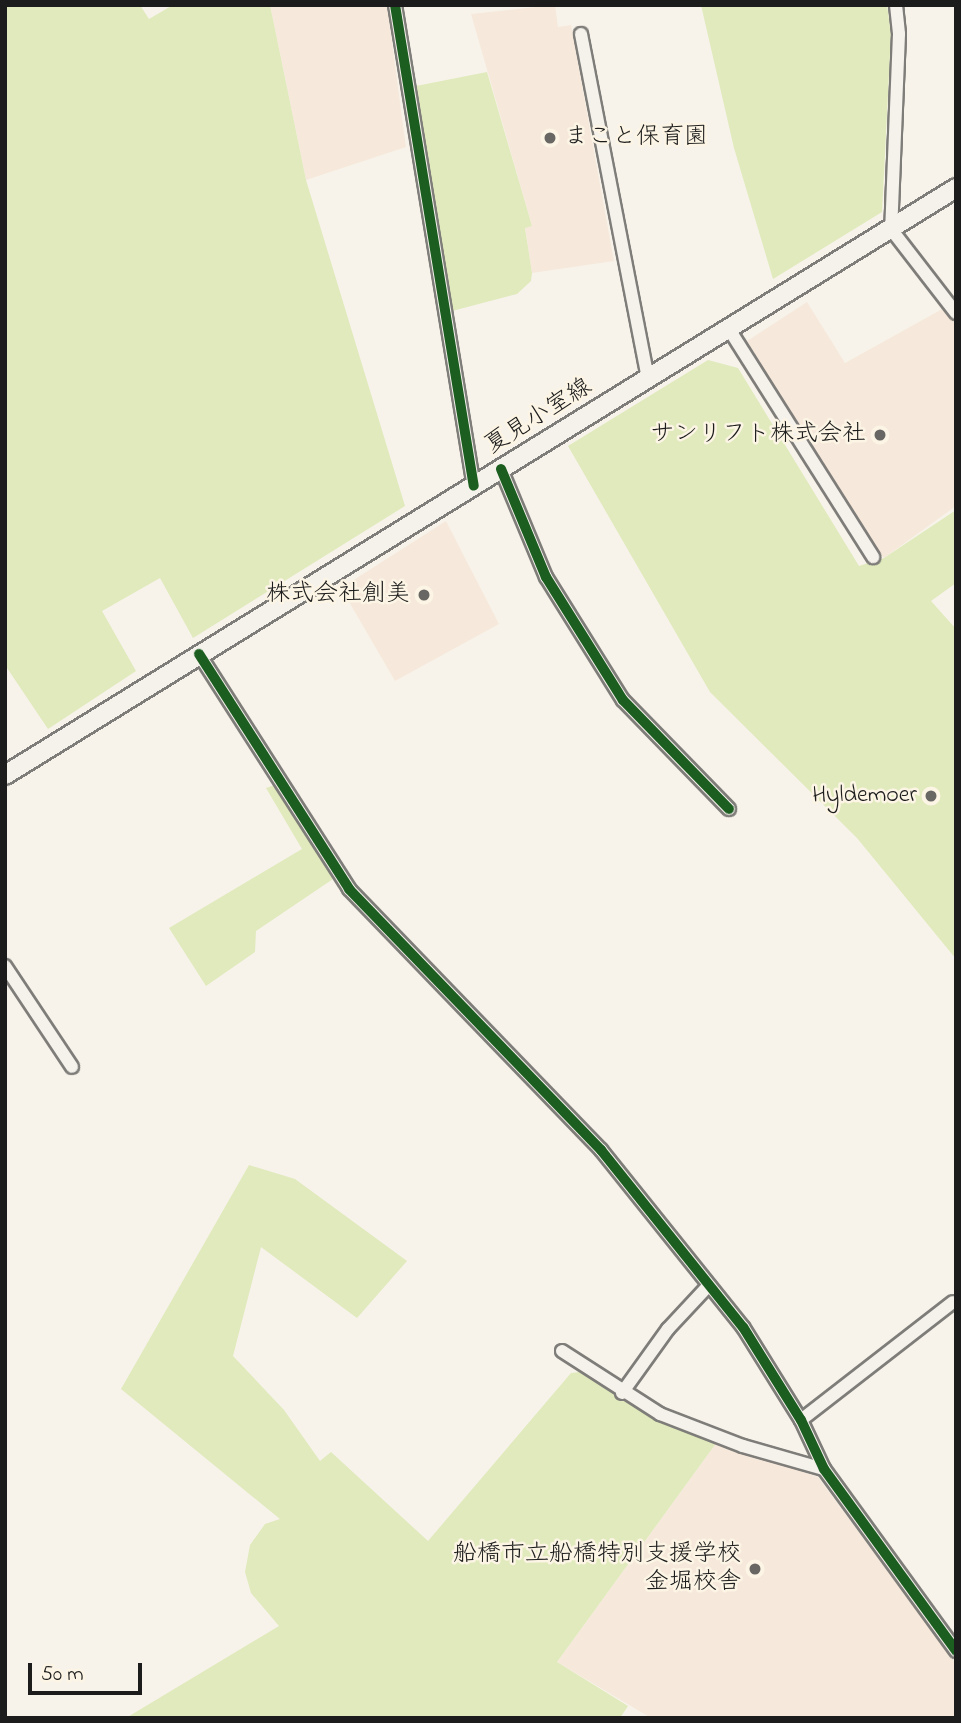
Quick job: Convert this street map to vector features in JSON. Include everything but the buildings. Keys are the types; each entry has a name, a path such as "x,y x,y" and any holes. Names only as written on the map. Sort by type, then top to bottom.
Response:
{"main road":[{"name":"夏見小室線","path":"5,775 956,188"}],"street":[{"path":"395,5 474,486"},
{"path":"896,5 899,34 891,229 956,313"},
{"path":"581,34 648,379"},
{"path":"729,329 873,557"},
{"path":"501,469 547,577 623,700 729,809"},
{"path":"199,654 349,889 601,1150 743,1327 801,1420 824,1469 956,1651"},
{"path":"5,966 72,1067"},
{"path":"622,1393 668,1329 709,1285"},
{"path":"801,1420 953,1302"},
{"path":"562,1351 622,1393 660,1414 731,1441 824,1469"}],"shaded area":[{"path":"270,5 387,5 406,147 306,180"},
{"name":"まこと保育園","path":"555,5 558,27 571,25 614,261 532,273 525,227 532,226 471,14"},
{"name":"サンリフト株式会社","path":"807,302 845,363 944,308 956,324 956,506 884,558 871,547 747,341"},
{"path":"446,521 499,624 395,681 341,588"},
{"name":"船橋市立船橋特別支援学校 金堀校舎","path":"717,1442 818,1477 956,1664 956,1718 651,1718 557,1662"}],"green space":[{"path":"5,5 140,5 149,19 173,5 270,5 306,180 405,506 193,638 160,578 102,611 136,671 48,729 5,665"},
{"path":"701,5 887,5 891,34 882,212 773,279 734,148"},
{"path":"487,72 532,226 525,228 531,281 517,294 452,311 416,86"},
{"path":"708,360 738,368 859,566 884,558 956,510 956,583 931,601 956,629 956,959 857,838 710,692 568,446"},
{"path":"275,785 333,879 256,931 255,952 206,986 169,928 302,849 266,788"},
{"path":"249,1165 295,1179 407,1261 357,1318 261,1247 233,1356 284,1410 320,1461 331,1452 428,1541 571,1373 579,1372 657,1421 717,1442 557,1662 628,1706 620,1718 126,1718 279,1626 251,1593 245,1572 250,1545 265,1524 280,1519 121,1389"}],"cycle path":[{"path":"395,5 474,486"},
{"path":"501,469 546,577 623,700 729,809"},
{"path":"199,654 349,889 601,1150 743,1327 801,1420 824,1469 956,1651"}],"place":[{"name":"まこと保育園","path":"550,138"},
{"name":"サンリフト株式会社","path":"880,435"},
{"name":"株式会社創美","path":"424,595"},
{"name":"Hyldemoer","path":"931,796"},
{"name":"船橋市立船橋特別支援学校 金堀校舎","path":"755,1569"}]}
